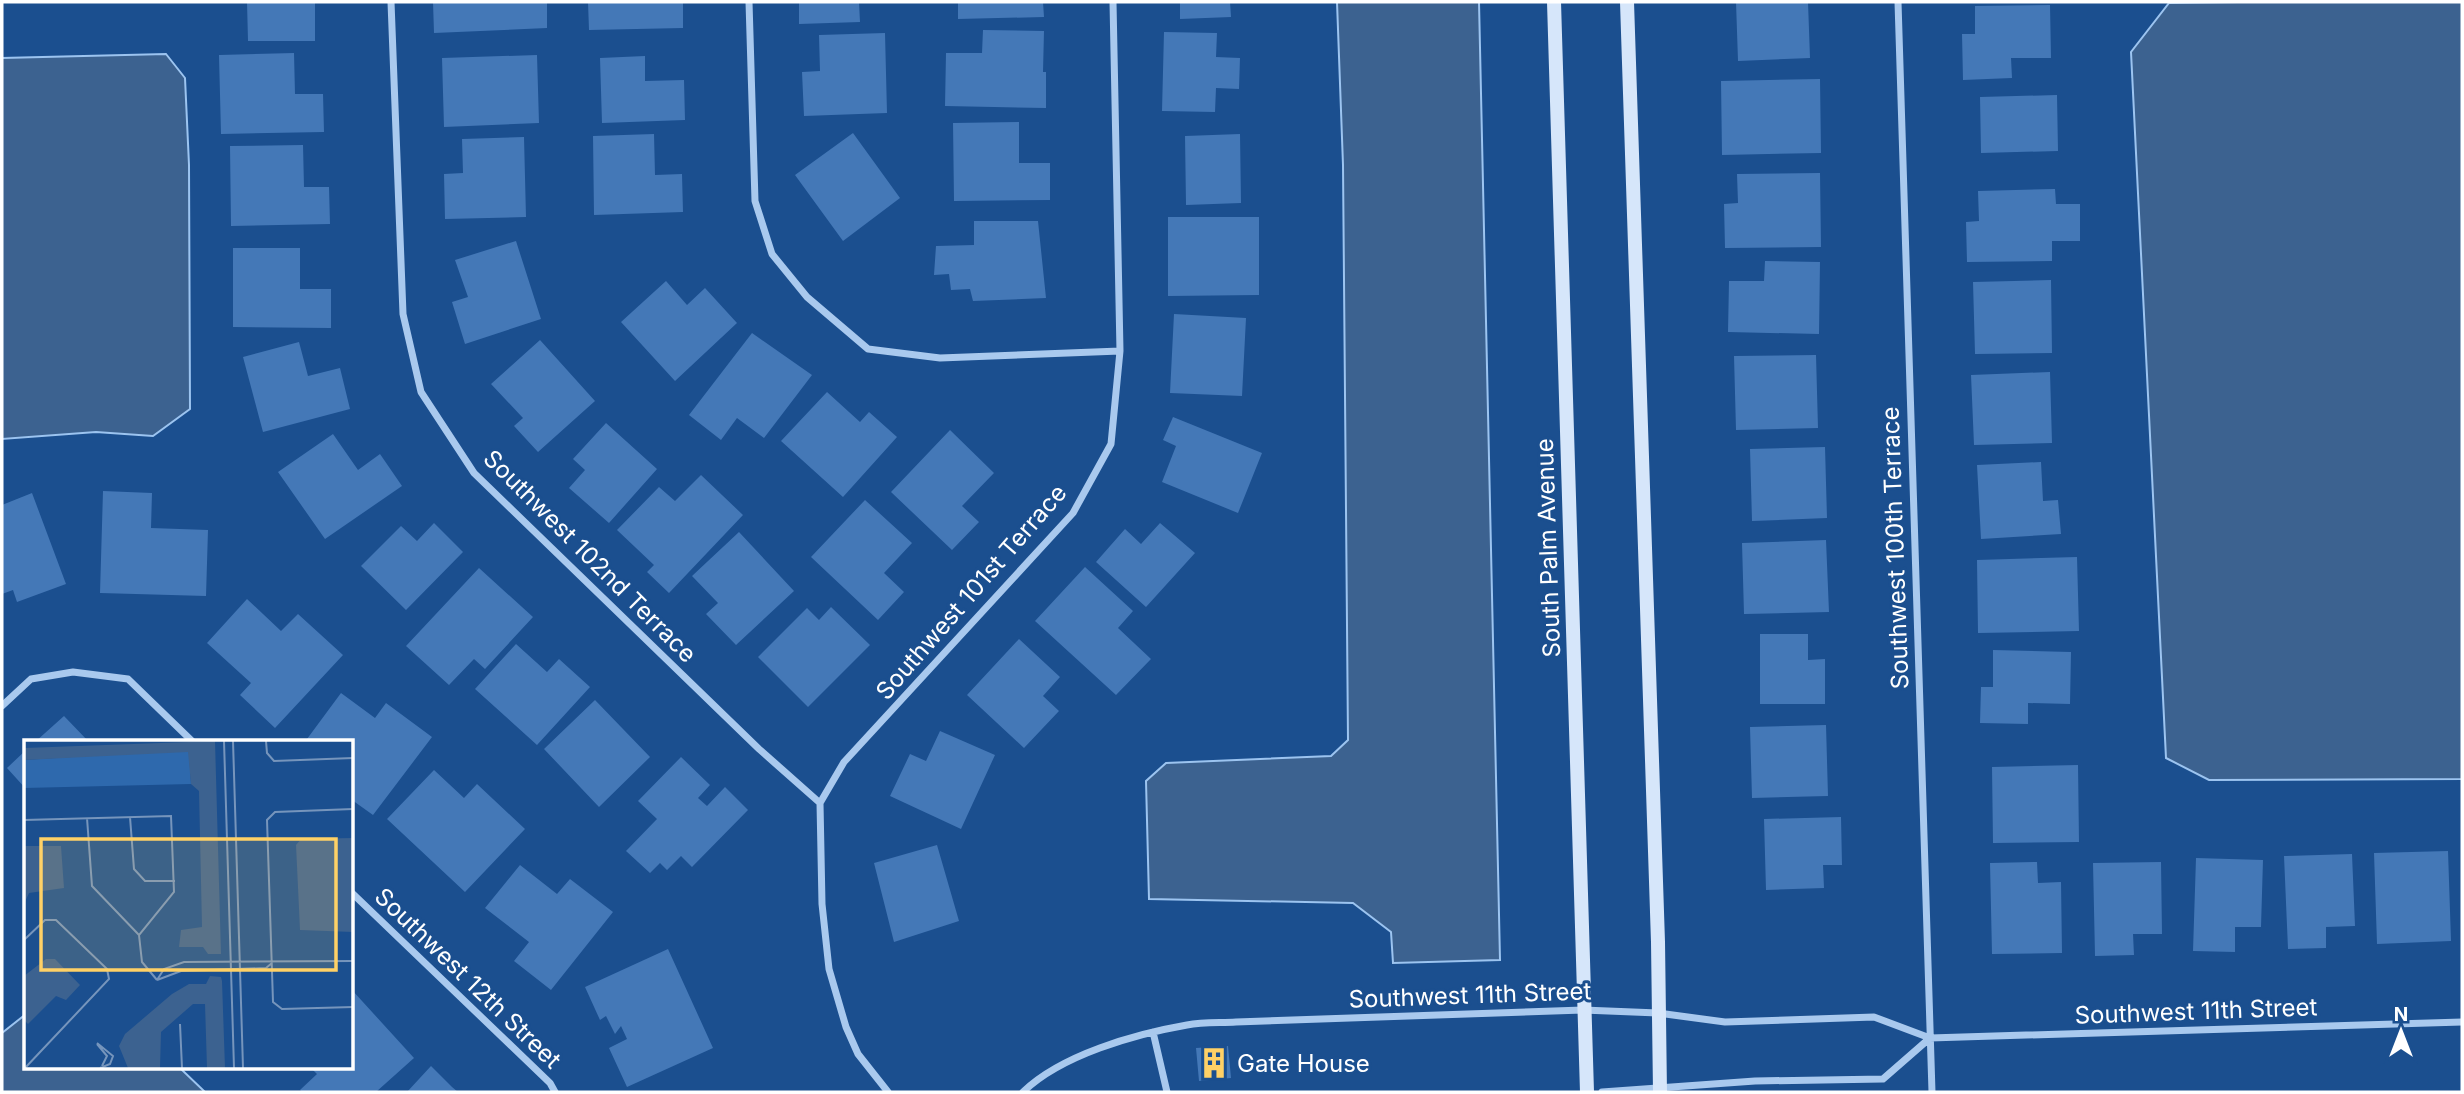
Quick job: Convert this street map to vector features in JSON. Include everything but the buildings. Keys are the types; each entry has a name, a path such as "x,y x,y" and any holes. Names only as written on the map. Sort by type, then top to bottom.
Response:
{"main road":[{"name":"South Palm Avenue","path":"1554,2 1587,1092"},
{"path":"1628,2 1660,1090"}],"street":[{"name":"Southwest 102nd Terrace","path":"391,2 402,314 421,392 474,473 820,803"},
{"path":"749,2 755,201 772,254 807,297 868,349 940,358 1120,351"},
{"name":"Southwest 101st Terrace","path":"820,803 844,762 1073,513 1111,444 1120,351 1113,2"},
{"name":"Southwest 100th Terrace","path":"1898,2 1932,1092"},
{"path":"2,706 31,679 73,672 128,679 192,740"},
{"path":"820,803 822,904 829,969 846,1027 858,1054 888,1092"},
{"name":"Southwest 12th Street","path":"354,895 550,1083 555,1092"},
{"name":"Southwest 11th Street","path":"1023,1092 1031,1084 1069,1061 1153,1032 1190,1024 1583,1010 1658,1013 1725,1022 1874,1017 1930,1038 2462,1022"},
{"path":"1153,1032 1167,1092"},
{"path":"1602,1092 1660,1090 1755,1081 1883,1079 1930,1038"}],"water":[{"path":"1337,2 1479,2 1500,960 1393,963 1391,932 1353,903 1149,899 1146,781 1166,763 1331,756 1348,740 1343,165"},
{"path":"2462,2 2462,779 2209,780 2166,758 2131,52 2169,3"},
{"path":"166,54 185,78 189,165 190,409 153,436 96,432 2,439 2,58"},
{"path":"24,1016 24,1070 182,1070 205,1092 2,1092 2,1033"}],"place":[{"name":"Gate House","path":"1214,1063"}]}
